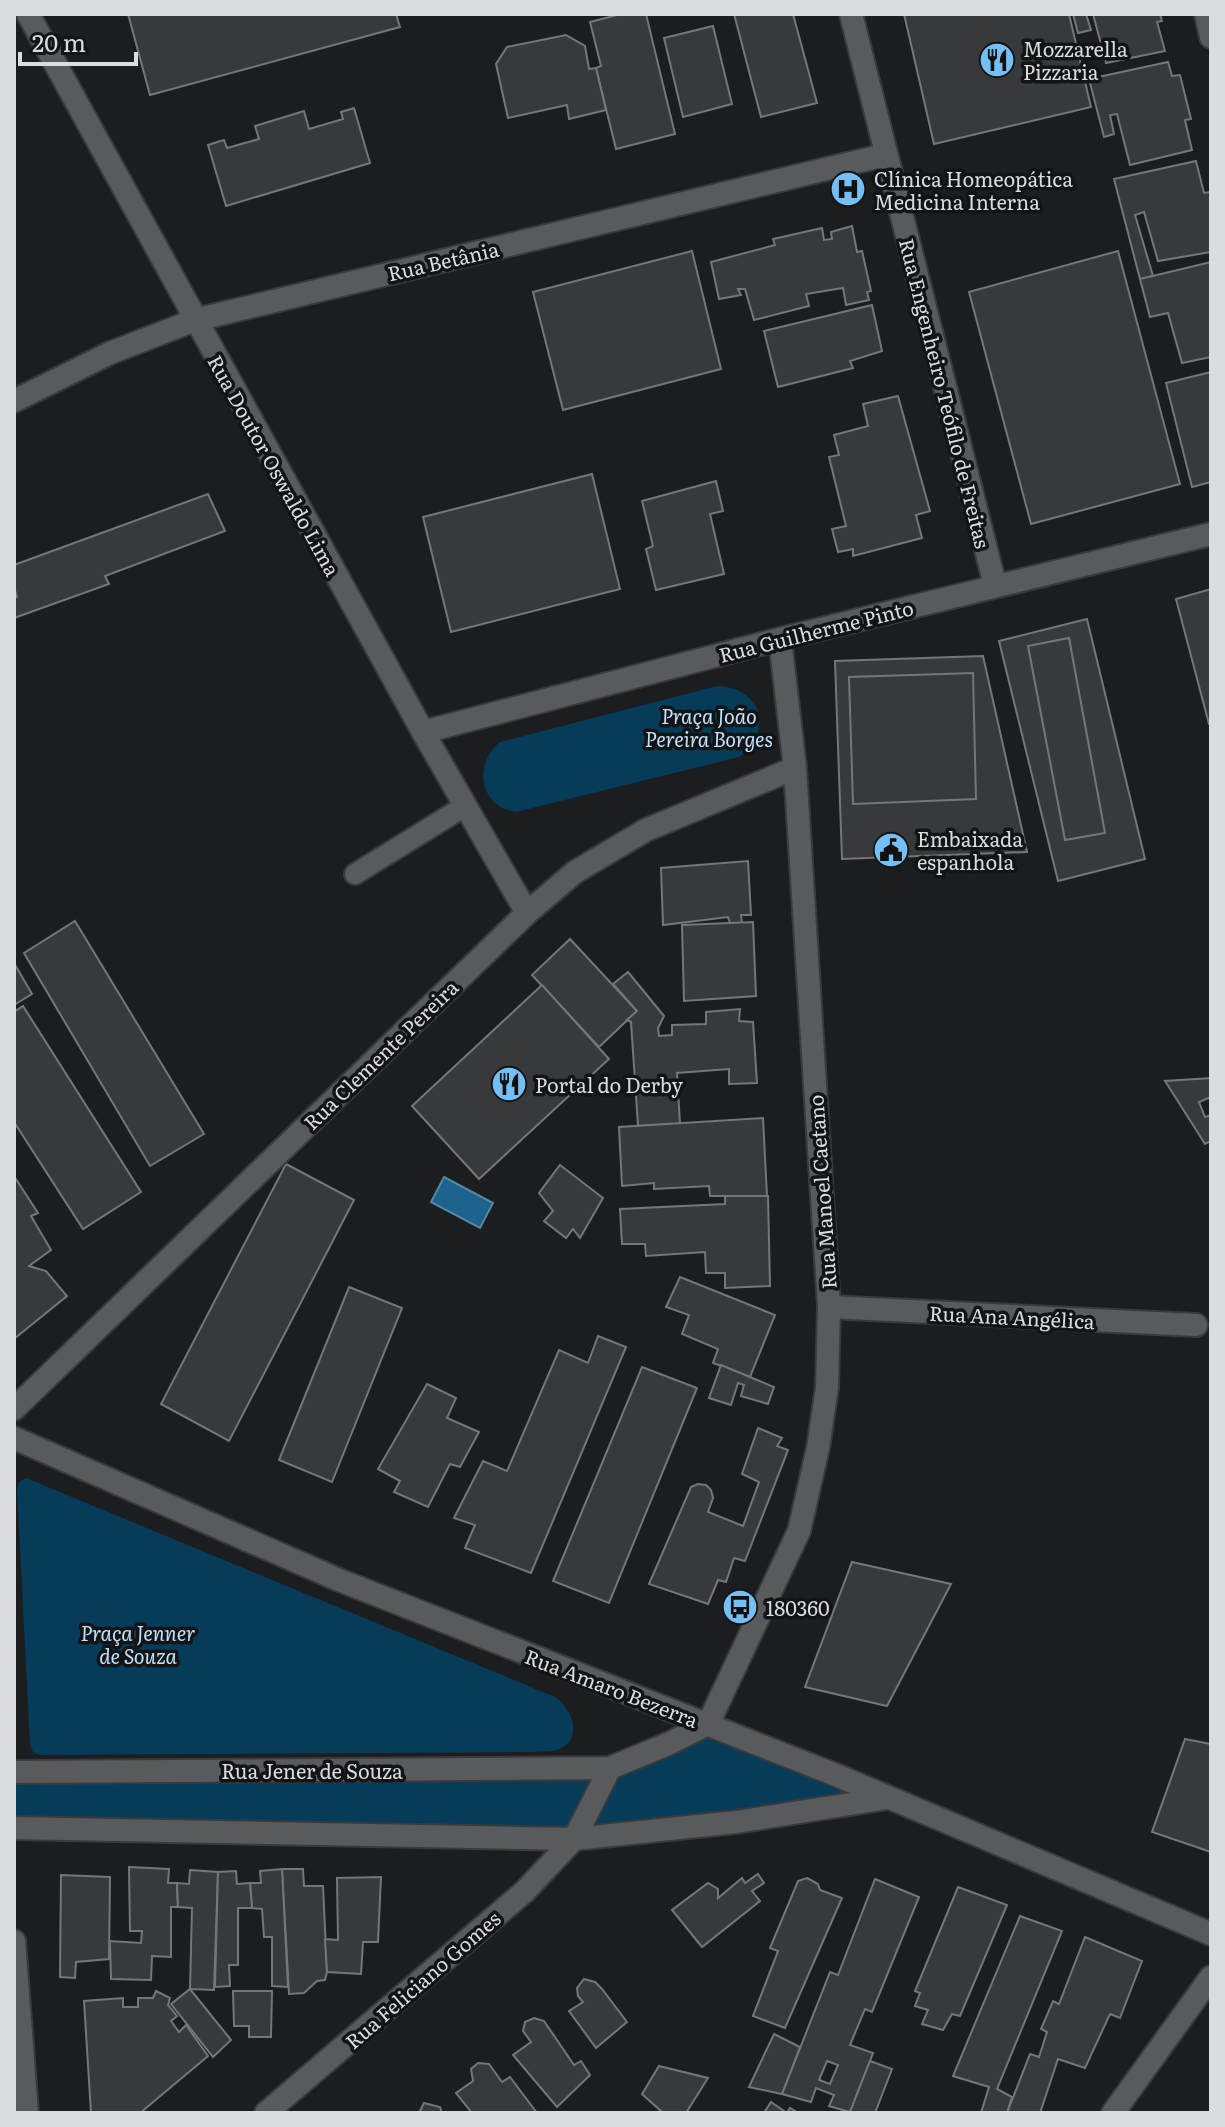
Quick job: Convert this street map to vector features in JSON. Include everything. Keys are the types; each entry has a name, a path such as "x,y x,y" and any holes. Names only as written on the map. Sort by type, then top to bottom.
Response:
{"street":[{"name":"Rua Doutor Oswaldo Lima","path":"28,14 423,732 527,913"},
{"name":"Rua Engenheiro Teófilo de Freitas","path":"851,14 995,585"},
{"path":"1206,14 1211,37"},
{"name":"Rua Betânia","path":"14,401 110,353 195,320 885,155"},
{"name":"Rua Guilherme Pinto","path":"423,732 780,639 1211,534"},
{"name":"Rua Manoel Caetano","path":"708,1724 799,1531 818,1448 827,1387 829,1307 795,768 780,639"},
{"name":"Rua Clemente Pereira","path":"14,1409 527,913 575,872 646,830 795,768"},
{"name":"Rua Ana Angélica","path":"829,1307 1196,1325"},
{"name":"Rua Amaro Bezerra","path":"14,1438 339,1580 708,1724 1211,1934"},
{"name":"Rua Jener de Souza","path":"14,1772 610,1768 708,1724"},
{"path":"574,1839 610,1768"},
{"path":"14,1828 574,1839 736,1822 888,1798"},
{"name":"Rua Feliciano Gomes","path":"266,2113 524,1892 574,1839"},
{"path":"14,1941 27,2113"},
{"path":"1113,2113 1211,1977"}],"lane":[{"path":"355,874 465,806"}],"green space":[{"name":"Praça João Pereira Borges","path":"717,686 744,694 758,712 757,735 739,757 516,812 494,802 488,793 483,772 491,751 500,742"},
{"name":"Praça Jenner de Souza","path":"26,1478 555,1697 566,1708 573,1723 571,1738 559,1749 533,1752 40,1755 33,1752 30,1745 17,1489 19,1482"},
{"path":"705,1728 887,1798 582,1834 14,1828 14,1772 615,1771"}],"shaded area":[{"path":"444,1177 493,1203 480,1228 431,1202"}],"building":[{"path":"128,14 396,14 400,27 150,95"},
{"path":"621,14 646,14 675,134 616,149 596,68 601,66 590,22"},
{"path":"734,14 793,14 817,103 761,117"},
{"name":"Mozzarella Pizzaria","path":"904,14 1069,14 1091,107 934,144"},
{"path":"1073,14 1086,14 1091,30 1078,33"},
{"path":"1093,14 1160,14 1162,21 1157,22 1165,51 1106,63"},
{"path":"713,26 732,104 683,117 664,38"},
{"path":"566,35 585,46 589,69 596,68 606,110 569,119 567,105 508,118 496,64 507,47"},
{"path":"1168,62 1172,76 1180,75 1191,119 1185,120 1192,150 1130,165 1117,114 1110,115 1114,134 1104,137 1089,79"},
{"path":"354,108 370,163 226,206 208,145 224,140 227,148 259,139 255,126 304,111 309,129 343,119 341,112"},
{"path":"1196,161 1204,193 1211,192 1211,252 1158,261 1144,212 1135,215 1153,276 1140,279 1114,179"},
{"path":"852,226 857,252 862,251 871,291 867,292 869,300 846,305 843,288 806,294 809,306 754,320 745,289 738,289 741,295 719,299 711,262 775,245 773,239 822,228 824,240 832,239 831,232"},
{"path":"692,251 721,369 563,410 533,292"},
{"path":"1118,251 1180,484 1031,524 969,292"},
{"path":"1211,262 1211,357 1182,363 1168,313 1150,317 1140,279"},
{"path":"872,305 882,351 850,361 853,368 778,387 764,331"},
{"path":"1211,372 1211,482 1192,487 1166,383"},
{"path":"898,396 930,511 916,515 922,538 853,556 853,549 838,552 832,529 846,526 829,457 839,455 834,435 868,426 863,404"},
{"path":"592,474 620,589 451,632 423,517"},
{"path":"716,481 723,511 710,514 724,574 656,590 646,549 653,546 642,501"},
{"path":"208,494 225,531 105,576 109,584 14,618 14,598 17,597 14,565"},
{"path":"1211,589 1211,724 1209,724 1176,599"},
{"path":"1087,619 1145,859 1058,881 999,641"},
{"path":"1069,638 1105,833 1065,840 1028,646"},
{"path":"983,656 1027,852 842,859 835,661"},
{"path":"973,673 976,799 853,804 849,677"},
{"path":"748,861 751,915 741,915 742,923 730,923 728,917 663,925 661,868"},
{"path":"75,921 204,1134 150,1166 24,953"},
{"path":"753,922 756,996 684,1001 682,925"},
{"path":"570,939 637,1011 599,1047 532,975"},
{"path":"14,963 32,994 14,1005"},
{"path":"628,972 664,1016 658,1028 659,1036 672,1035 672,1025 706,1024 706,1012 740,1009 739,1021 753,1022 757,1083 729,1084 729,1069 677,1073 680,1124 638,1126 631,1022 627,1020 637,1011 613,984"},
{"path":"542,985 609,1059 479,1179 412,1106"},
{"path":"23,1006 141,1192 83,1229 14,1122 14,1012"},
{"path":"1211,1078 1211,1097 1199,1102 1205,1117 1211,1115 1211,1141 1205,1144 1165,1081"},
{"path":"763,1118 767,1196 710,1196 709,1186 654,1189 654,1183 622,1186 619,1127"},
{"path":"286,1164 354,1200 229,1441 161,1404"},
{"path":"560,1165 603,1198 580,1238 573,1229 566,1238 544,1221 553,1211 539,1193"},
{"path":"14,1176 38,1213 31,1216 51,1250 29,1266 46,1271 67,1296 14,1339"},
{"path":"725,1196 768,1196 770,1286 725,1288 725,1273 706,1273 705,1252 646,1256 645,1244 622,1244 620,1209 725,1204"},
{"path":"680,1277 775,1315 750,1377 713,1363 718,1349 682,1334 689,1315 666,1307"},
{"path":"349,1287 402,1308 332,1482 279,1460"},
{"path":"598,1336 626,1347 531,1573 465,1548 475,1525 454,1518 483,1461 507,1471 559,1350 588,1363"},
{"path":"721,1365 774,1387 768,1404 741,1396 744,1385 738,1383 731,1405 709,1398"},
{"path":"642,1367 697,1388 609,1603 553,1581"},
{"path":"427,1384 456,1398 447,1418 479,1432 460,1467 450,1464 428,1507 394,1492 400,1481 378,1469"},
{"path":"758,1428 782,1438 777,1446 788,1450 745,1561 734,1558 726,1582 718,1580 708,1604 649,1584 691,1487 706,1485 713,1498 708,1512 743,1526 759,1482 742,1474"},
{"path":"852,1562 951,1584 887,1706 805,1687"},
{"path":"1185,1739 1211,1744 1211,1852 1152,1832"},
{"path":"129,1867 169,1869 168,1883 177,1883 178,1907 171,1907 171,1957 152,1956 151,1980 111,1979 110,1941 141,1943 142,1931 130,1931"},
{"path":"282,1869 303,1869 304,1886 323,1886 327,1972 325,1980 317,1981 304,1993 289,1994"},
{"path":"282,1869 288,1987 272,1986 272,1937 264,1937 262,1909 252,1908 250,1883 261,1883 260,1871"},
{"path":"190,1870 218,1872 214,1990 190,1989 192,1908 178,1907 177,1883 189,1884"},
{"path":"236,1871 237,1884 250,1883 252,1908 238,1908 238,1965 229,1965 230,1986 215,1987 218,1872"},
{"path":"758,1874 764,1883 752,1891 760,1901 702,1947 672,1910 708,1883 718,1889 718,1898 742,1878 745,1883"},
{"path":"61,1875 110,1877 109,1959 76,1962 75,1978 60,1977"},
{"path":"381,1877 378,1942 363,1942 361,1974 327,1972 325,1939 338,1940 337,1878"},
{"path":"807,1878 818,1884 820,1890 842,1898 785,2028 753,2016 778,1951 770,1948 798,1881"},
{"path":"875,1879 919,1897 872,2012 865,2009 850,2045 873,2053 850,2112 829,2106 834,2095 816,2088 811,2102 782,2094 830,1972 838,1975","holes":["827,2061 838,2065 830,2084 819,2080"]},
{"path":"958,1887 1007,1905 960,2016 952,2014 943,2030 922,2024 928,2010 915,2006 920,1993 915,1991"},
{"path":"1020,1916 1062,1931 997,2089 1012,2097 1007,2113 981,2113 989,2087 953,2076"},
{"path":"1085,1937 1142,1961 1120,2018 1110,2014 1085,2068 1058,2059 1040,2113 1007,2113 1030,2054 1039,2057 1047,2032 1041,2029 1053,2001 1059,2004"},
{"path":"584,1979 595,1982 602,1989 627,2022 596,2048 569,2011 583,2002 577,1988"},
{"path":"190,1989 231,2040 213,2057 171,2004"},
{"path":"156,1991 170,1998 168,2005 177,2016 171,2021 179,2032 186,2025 208,2056 140,2113 91,2113 84,2001 123,1998 123,2007 138,2007 138,1998 153,1998"},
{"path":"233,1991 272,1991 271,2037 249,2037 249,2026 234,2026"},
{"path":"534,2018 544,2021 574,2065 581,2061 590,2075 557,2107 513,2055 531,2042 523,2031 525,2022"},
{"path":"774,2034 800,2047 782,2094 749,2087"},
{"path":"870,2061 892,2069 875,2113 850,2112"},
{"path":"478,2063 489,2064 502,2082 510,2077 537,2113 472,2113 456,2093 473,2081 471,2069"},
{"path":"659,2066 708,2078 686,2113 663,2113 642,2094"},
{"path":"771,2102 787,2113 764,2113"},
{"path":"424,2103 440,2107 442,2113 419,2113"}],"place":[{"name":"Mozzarella Pizzaria","path":"997,60"},
{"name":"Clínica Homeopática Medicina Interna","path":"848,189"},
{"name":"Embaixada espanhola","path":"891,850"},
{"name":"Portal do Derby","path":"509,1084"},
{"name":"180360","path":"740,1607"}]}
